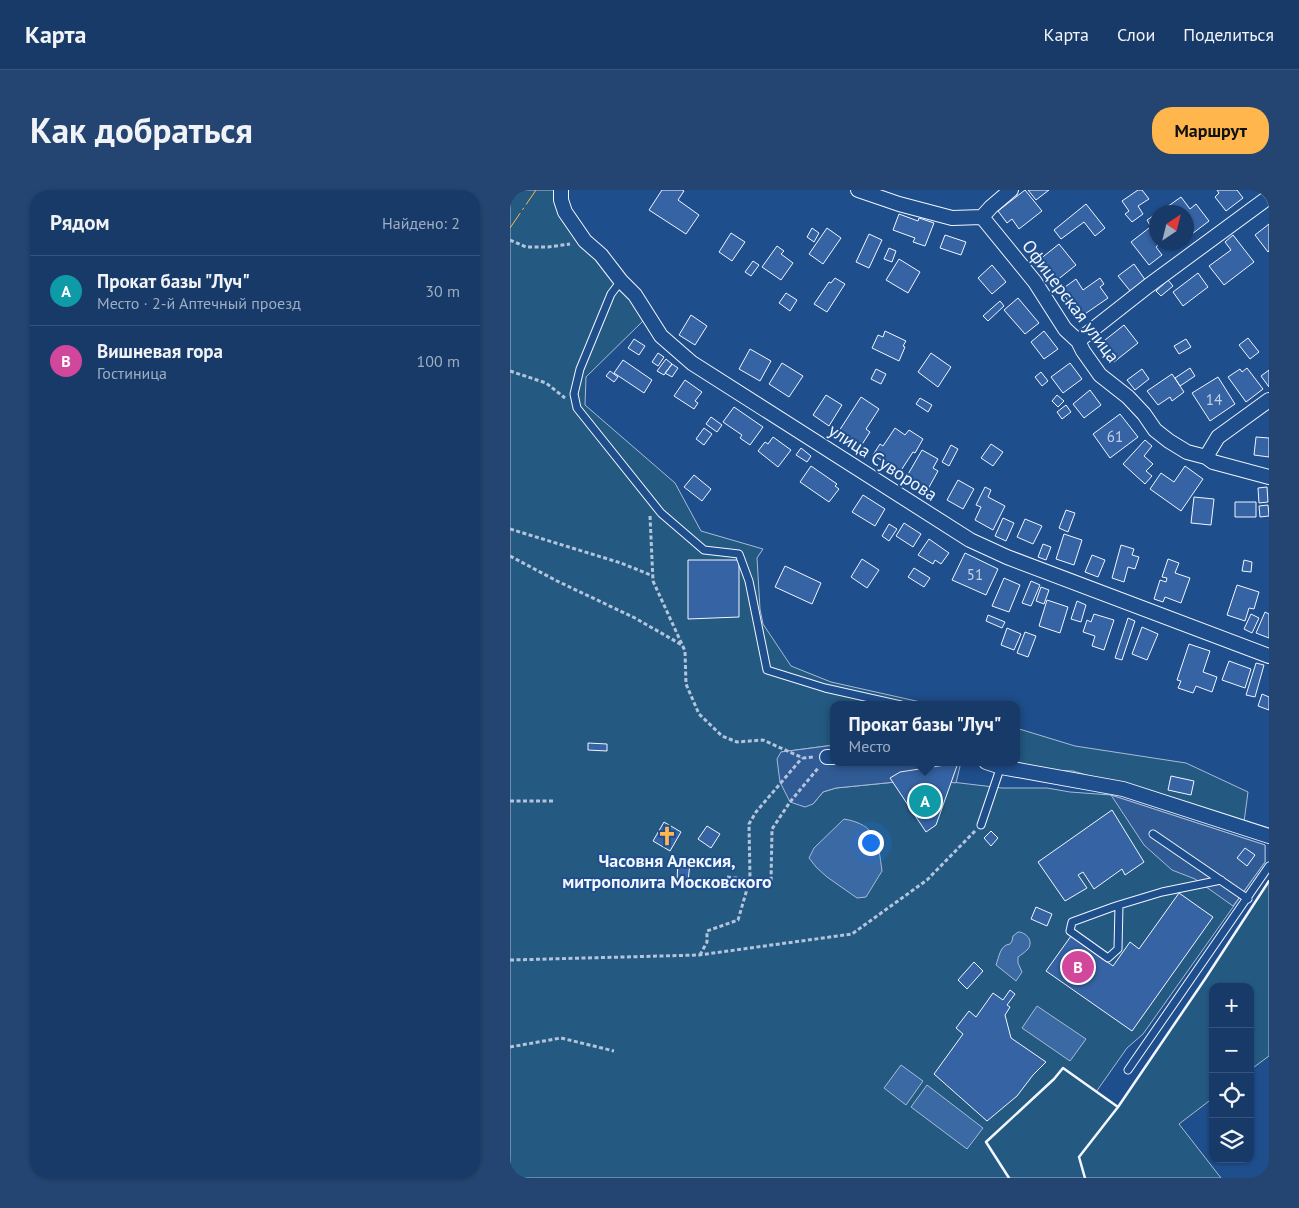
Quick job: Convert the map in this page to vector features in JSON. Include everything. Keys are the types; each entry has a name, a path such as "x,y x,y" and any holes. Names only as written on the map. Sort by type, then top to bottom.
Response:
{"street":[{"name":"улица Суворова","path":"560,190 565,212 585,241 601,255 621,281 635,295 661,336 692,363 970,540 1008,557 1269,656"},
{"path":"858,190 898,204 952,218 982,217 1011,190"},
{"path":"1078,341 1148,286 1269,197"},
{"name":"Офицерская улица","path":"982,217 1035,282 1065,329 1078,341 1083,352 1100,375 1128,397 1144,414 1155,430 1187,452 1213,462 1269,477"},
{"path":"1206,458 1218,437 1269,400"},
{"path":"1009,766 1123,789 1269,836"}],"lane":[{"path":"621,281 611,294 580,369 574,394 577,408 660,513 704,550 739,554 749,581 766,670 825,688 883,701"},
{"path":"981,825 998,766"},
{"path":"1153,834 1248,899"},
{"path":"1128,1070 1269,866"},
{"path":"1119,905 1118,949 1108,958 1070,930 1072,922 1119,905 1162,892 1221,880"}],"path":[{"path":"510,240 526,247 548,247 585,241"},
{"path":"510,371 546,383 577,408"},
{"path":"649,498 653,581 685,651 686,684 699,714 722,736 737,742 763,740 803,758 830,757"},
{"path":"510,529 621,563 653,576"},
{"path":"510,556 557,581 635,618 682,646"},
{"path":"728,877 770,882 772,829 790,802 830,757"},
{"path":"699,955 707,942 707,931 738,920 750,879 749,824 756,812 803,758"},
{"path":"510,801 554,801"},
{"path":"510,960 699,955 852,934 927,880 981,825"},
{"path":"510,1047 561,1038 614,1051"}],"shaded area":[{"path":"510,190 565,190 566,202 576,220 652,308 645,319 586,377 585,405 675,483 701,531 763,549 757,558 760,609 763,624 791,666 831,682 916,701 830,701 830,746 781,752 813,804 823,792 836,788 896,782 935,780 1002,788 1047,788 1111,795 1265,845 1265,862 1143,1034 1127,1048 1096,1092 1118,1107 1269,881 1269,1056 1254,1067 1254,983 1209,983 1209,1101 1179,1124 1221,1178 510,1178"},
{"path":"1020,729 1075,746 1186,763 1248,792 1244,822 1073,771 1050,770 1020,763"},
{"path":"830,746 830,766 960,766 956,783 935,780 836,788 823,792 813,804 805,807 790,802 780,782 777,759 781,752"},
{"path":"1111,795 1265,845 1265,862 1233,906 1195,879 1172,870 1144,845"},
{"path":"844,819 863,825 874,836 877,843 882,871 866,897 857,898 827,877 809,858 814,848"},
{"path":"1018,932 1026,935 1030,940 1030,946 1018,957 1018,963 1022,972 1016,981 996,965 1002,949 1010,944 1013,936"},
{"path":"1037,1006 1086,1039 1070,1061 1022,1028"},
{"path":"901,1065 923,1081 906,1105 884,1088"},
{"path":"927,1085 983,1128 967,1149 911,1107"}],"building":[{"path":"662,190 684,191 678,200 699,215 686,234 649,210"},
{"path":"1025,190 1042,211 1019,229 1012,219 1007,223 998,211"},
{"path":"1028,190 1049,190 1036,200"},
{"path":"1138,190 1142,190 1149,199 1138,206 1143,214 1132,222 1125,214 1129,211 1122,201"},
{"path":"1217,190 1237,190 1243,198 1226,211 1215,197 1219,193"},
{"path":"1181,197 1187,205 1170,205"},
{"path":"1086,204 1105,228 1095,236 1084,222 1061,239 1054,230"},
{"path":"1196,204 1209,221 1194,232 1194,206"},
{"path":"899,214 918,221 919,218 934,223 925,246 913,242 915,238 893,230"},
{"path":"1269,224 1269,251 1268,252 1255,235"},
{"path":"812,228 819,233 814,242 807,237"},
{"path":"827,228 841,238 823,264 809,254"},
{"path":"1149,228 1149,250 1158,250 1162,255 1149,265 1131,242"},
{"path":"731,233 745,242 732,261 719,252"},
{"path":"869,234 882,240 869,268 856,262"},
{"path":"945,235 966,242 961,255 940,248"},
{"path":"1233,235 1254,262 1224,285 1209,266 1231,250 1225,242"},
{"path":"1059,244 1076,265 1056,281 1039,260"},
{"path":"777,246 784,251 781,254 793,263 781,280 762,267"},
{"path":"889,248 896,251 892,262 884,259"},
{"path":"899,259 920,272 908,293 886,280"},
{"path":"753,261 759,265 751,276 745,272"},
{"path":"1134,264 1146,281 1131,292 1118,276"},
{"path":"992,265 1006,282 992,294 978,278"},
{"path":"1198,273 1208,287 1183,306 1173,292"},
{"path":"835,278 845,284 827,312 814,304 829,282 831,283"},
{"path":"1100,278 1104,284 1100,287 1108,298 1079,318 1061,290 1076,279 1083,290"},
{"path":"1168,280 1173,286 1161,296 1156,291"},
{"path":"786,293 797,300 790,311 779,303"},
{"path":"1018,298 1039,323 1025,334 1004,310"},
{"path":"1000,301 1004,306 988,321 983,316"},
{"path":"691,315 707,326 695,345 679,335"},
{"path":"1124,325 1138,343 1114,362 1100,344"},
{"path":"885,331 906,341 899,361 872,348 878,335 883,337"},
{"path":"1044,331 1058,349 1044,359 1031,342"},
{"path":"1248,338 1259,352 1250,359 1239,345"},
{"path":"634,339 645,346 639,355 628,348"},
{"path":"1186,339 1191,347 1179,354 1174,346"},
{"path":"750,349 771,361 760,381 739,369"},
{"path":"658,353 664,357 658,366 652,362"},
{"path":"931,353 951,367 938,387 918,372"},
{"path":"666,359 672,364 664,375 657,371"},
{"path":"623,360 652,380 644,393 614,373"},
{"path":"782,363 803,376 789,397 769,384"},
{"path":"1070,363 1082,379 1063,393 1051,377"},
{"path":"672,364 678,368 672,377 665,373"},
{"path":"1190,368 1195,376 1180,386 1175,378"},
{"path":"1247,368 1263,389 1246,402 1228,377 1240,369 1242,372"},
{"path":"876,369 886,374 881,384 871,379"},
{"path":"1142,369 1149,379 1135,390 1127,380"},
{"path":"1269,370 1269,387 1261,376"},
{"path":"610,371 618,377 614,382 606,376"},
{"path":"1041,372 1048,381 1042,386 1035,377"},
{"path":"1172,374 1184,392 1172,401 1170,397 1158,405 1147,391"},
{"path":"1218,377 1235,404 1210,421 1192,393"},
{"path":"685,380 702,392 695,401 698,403 694,409 674,396"},
{"path":"1090,390 1101,405 1084,418 1073,404"},
{"path":"826,395 842,405 829,426 813,415"},
{"path":"1057,395 1064,401 1058,407 1052,401"},
{"path":"861,397 879,409 866,429 870,432 861,446 839,431"},
{"path":"920,398 932,405 928,412 916,404"},
{"path":"1066,405 1071,412 1062,419 1057,412"},
{"path":"734,407 763,427 750,445 740,438 742,435 723,422"},
{"path":"1120,414 1138,437 1110,458 1093,434"},
{"path":"711,417 722,425 717,432 706,424"},
{"path":"704,428 712,434 704,445 696,439"},
{"path":"895,428 905,435 909,430 923,439 900,472 873,455 880,444 883,446"},
{"path":"773,437 791,450 778,467 758,451 765,442 768,444"},
{"path":"1256,437 1269,438 1269,457 1254,455"},
{"path":"1145,440 1152,446 1144,456 1153,464 1146,471 1152,476 1145,484 1123,464"},
{"path":"991,444 1003,452 993,466 981,458"},
{"path":"951,445 958,449 949,466 942,462"},
{"path":"801,448 811,456 807,462 796,455"},
{"path":"922,450 938,459 933,468 938,471 928,489 907,476"},
{"path":"811,466 837,484 835,486 839,489 829,502 800,482"},
{"path":"1185,466 1203,479 1181,511 1150,489 1161,473 1174,482"},
{"path":"694,475 711,489 702,501 684,487"},
{"path":"958,480 974,489 963,509 947,500"},
{"path":"985,487 991,490 988,497 1005,506 993,530 975,520 981,507 976,505"},
{"path":"1267,487 1268,502 1259,503 1258,488"},
{"path":"863,495 885,509 875,526 852,512"},
{"path":"1194,497 1214,499 1211,525 1191,523"},
{"path":"1235,502 1256,502 1256,517 1235,517"},
{"path":"1268,505 1269,516 1260,517 1259,506"},
{"path":"1066,510 1075,513 1068,532 1059,528"},
{"path":"1003,518 1014,523 1006,541 995,536"},
{"path":"1025,519 1042,526 1033,544 1017,537"},
{"path":"904,523 921,534 913,547 896,536"},
{"path":"889,524 897,529 889,541 882,536"},
{"path":"1064,534 1082,540 1074,565 1056,559"},
{"path":"929,539 949,553 941,564 935,560 933,564 918,555"},
{"path":"1043,544 1051,547 1046,560 1038,557"},
{"path":"1121,545 1134,549 1132,555 1139,557 1135,569 1128,567 1124,582 1112,578"},
{"path":"965,553 998,569 986,595 952,580"},
{"path":"1092,555 1105,560 1098,577 1085,572"},
{"path":"862,559 879,570 867,588 851,577"},
{"path":"1168,559 1179,563 1175,573 1190,578 1181,603 1165,597 1163,602 1154,599 1160,580 1166,582 1167,578 1162,577"},
{"path":"688,560 739,560 739,617 688,619"},
{"path":"1244,560 1252,562 1251,572 1242,571"},
{"path":"785,566 821,583 812,604 775,587"},
{"path":"914,568 930,578 924,587 908,577"},
{"path":"1004,578 1020,585 1009,612 992,606"},
{"path":"1031,581 1040,585 1031,606 1022,603"},
{"path":"1237,585 1259,592 1254,609 1249,608 1245,621 1227,615"},
{"path":"1041,587 1049,590 1044,604 1036,601"},
{"path":"1047,600 1068,607 1060,633 1039,626"},
{"path":"1077,601 1086,605 1081,622 1071,619"},
{"path":"1265,612 1269,614 1269,638 1256,633"},
{"path":"1094,614 1114,620 1104,650 1092,646 1095,636 1083,632 1087,620 1091,622"},
{"path":"1251,614 1259,618 1252,633 1244,629"},
{"path":"988,615 1005,622 1002,628 986,621"},
{"path":"1128,618 1135,621 1122,660 1115,658"},
{"path":"1142,627 1158,634 1147,660 1132,654"},
{"path":"1007,628 1021,634 1014,650 1001,645"},
{"path":"1025,632 1036,636 1028,657 1017,653"},
{"path":"1189,644 1210,651 1203,672 1217,677 1212,692 1196,686 1193,693 1178,688 1181,681 1177,680"},
{"path":"1229,661 1251,669 1245,688 1222,680"},
{"path":"1256,663 1264,665 1255,697 1246,695"},
{"path":"1262,694 1269,697 1269,710 1258,706"},
{"path":"588,743 607,744 607,751 588,750"},
{"path":"939,766 957,766 936,825 926,832 890,778 900,772"},
{"path":"1171,776 1194,781 1191,795 1168,790"},
{"path":"1112,810 1144,862 1125,875 1122,869 1094,889 1083,872 1078,875 1087,888 1065,901 1038,862"},
{"name":"Часовня Алексия, митрополита Московского","path":"664,822 681,832 670,851 653,841"},
{"path":"707,826 720,834 711,848 698,839"},
{"path":"991,831 998,838 991,846 984,838"},
{"path":"1245,848 1255,855 1247,866 1237,858"},
{"path":"678,862 690,863 688,881 677,880"},
{"path":"1179,893 1213,917 1132,1031 1046,971 1071,936 1113,966 1130,942 1139,949"},
{"path":"1036,907 1052,914 1047,926 1031,919"},
{"path":"974,962 983,971 967,989 958,980"},
{"path":"1010,990 1015,994 1007,1005 1010,1007 1005,1015 1011,1038 1046,1062 1017,1096 987,1121 934,1074 963,1034 956,1028 969,1011 976,1017 993,993 1003,1000"}],"wall":[{"path":"1085,1178 1079,1157 1118,1107 1269,881"},
{"path":"1009,1178 986,1142 1054,1079 1063,1068 1118,1107"}],"power":[{"path":"510,228 536,190"}],"place":[{"name":"Прокат базы \"Луч\"","path":"925,801"},
{"name":"Часовня Алексия, митрополита Московского","path":"667,836"},
{"name":"Вишневая гора","path":"1078,967"}]}
